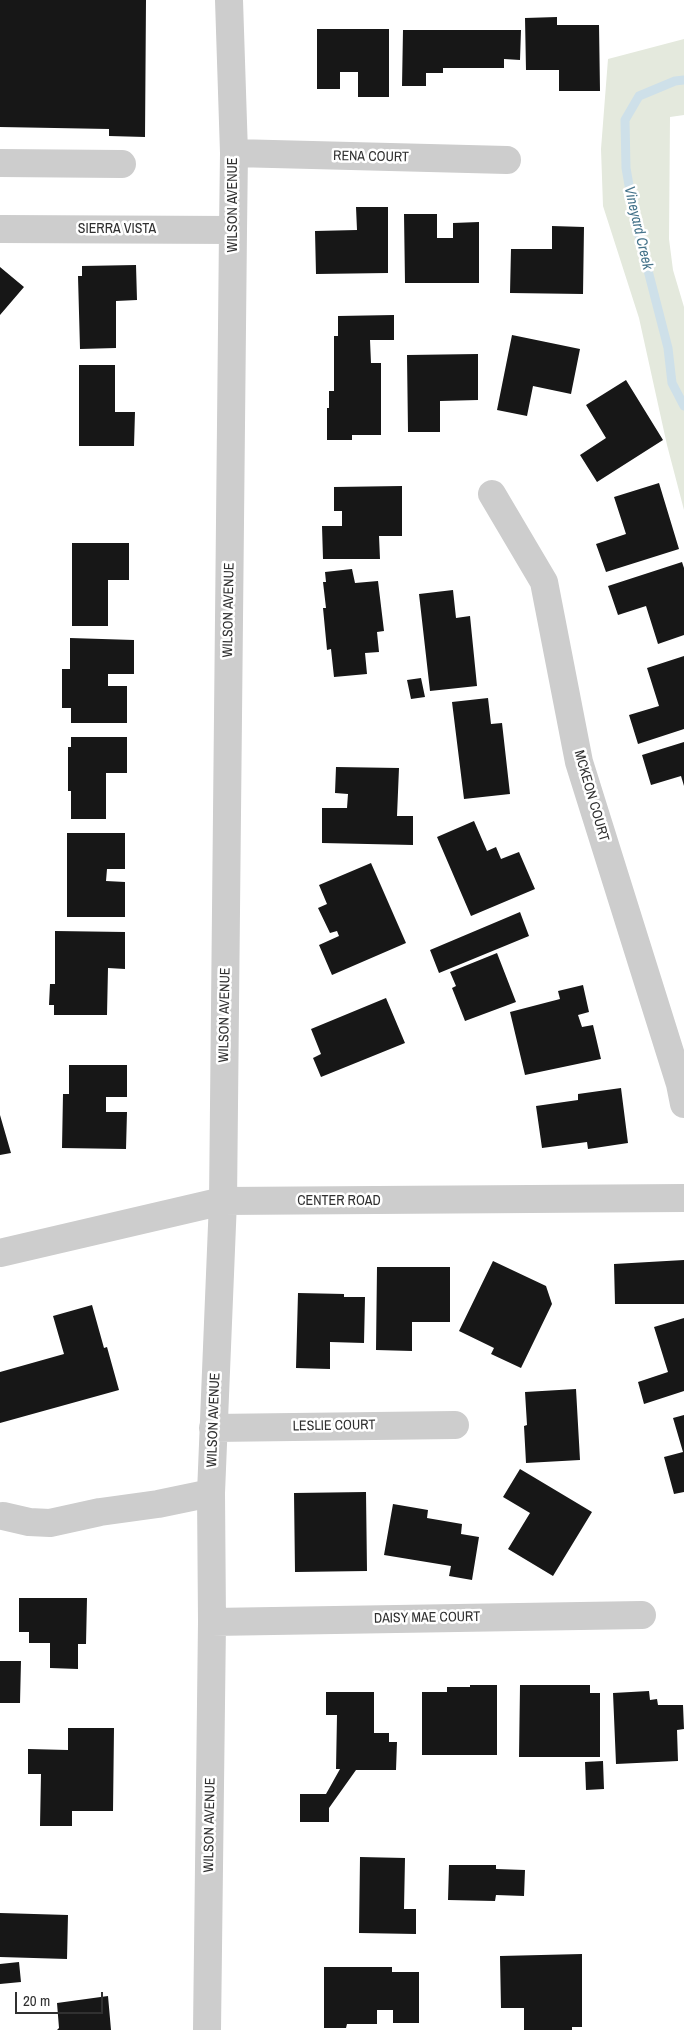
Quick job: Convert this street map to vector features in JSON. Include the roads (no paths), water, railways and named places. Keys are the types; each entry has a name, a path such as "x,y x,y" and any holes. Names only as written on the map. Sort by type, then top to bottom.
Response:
{"street":[{"name":"WILSON AVENUE","path":"208,2030 212,1622 211,1493 223,1201 234,153 229,0"},
{"name":"RENA COURT","path":"234,153 508,160"},
{"path":"0,163 122,164"},
{"name":"SIERRA VISTA","path":"0,229 233,230"},
{"name":"MCKEON COURT","path":"492,494 544,582 579,762 678,1074 684,1104"},
{"name":"CENTER ROAD","path":"0,1253 223,1201 684,1198"},
{"name":"LESLIE COURT","path":"213,1428 455,1425"},
{"path":"3,1516 29,1522 50,1523 100,1512 158,1504 211,1493"},
{"name":"DAISY MAE COURT","path":"212,1622 642,1614"}],"waterway":[{"name":"Vineyard Creek","path":"684,80 675,81 639,96 625,120 626,168 635,220 668,348 672,383 684,406"}]}
